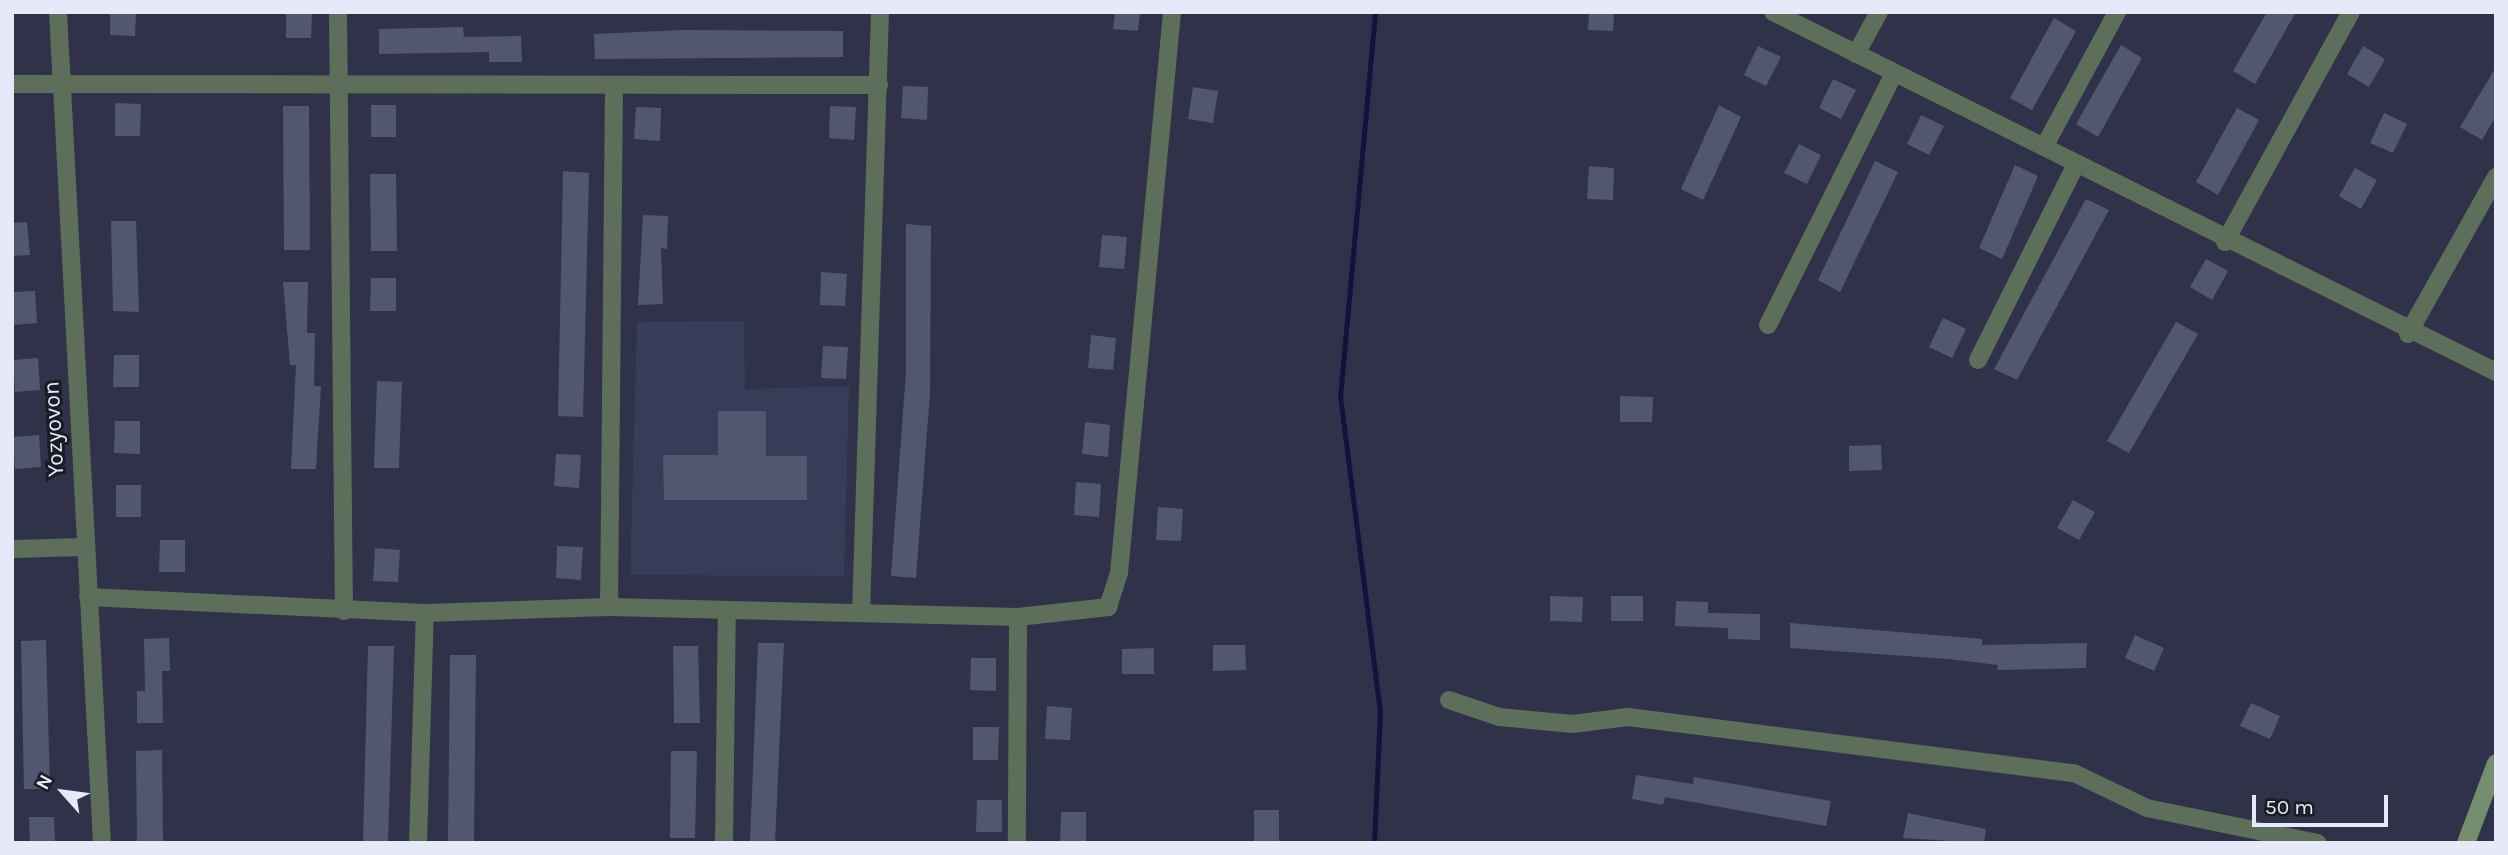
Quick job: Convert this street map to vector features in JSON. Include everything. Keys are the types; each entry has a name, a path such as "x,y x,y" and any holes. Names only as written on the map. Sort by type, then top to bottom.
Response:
{"main road":[{"path":"2466,843 2496,762"}],"street":[{"name":"Yozyovon","path":"58,12 102,843"},
{"path":"338,12 344,611"},
{"path":"861,613 880,12"},
{"path":"88,597 425,613 608,607 1018,617 1108,607 1119,573 1172,12"},
{"path":"1773,12 2408,334 2496,372"},
{"path":"1856,54 1879,12"},
{"path":"2043,147 2117,12"},
{"path":"2225,242 2351,12"},
{"path":"1768,325 1893,75"},
{"path":"12,84 62,80 614,86 879,85"},
{"path":"608,607 614,86"},
{"path":"1978,360 2076,164"},
{"path":"2408,334 2496,177"},
{"path":"12,549 85,547"},
{"path":"724,843 727,610"},
{"path":"418,843 425,613"},
{"path":"1017,843 1018,617"},
{"path":"1449,700 1499,717 1573,724 1628,717 2074,773 2147,808 2316,843"}],"shaded area":[{"path":"744,321 745,389 849,386 844,576 630,575 637,322"}],"building":[{"path":"110,12 136,12 135,36 110,35"},
{"path":"286,12 312,12 311,38 286,38"},
{"path":"1115,12 1140,12 1138,31 1113,29"},
{"path":"1589,12 1614,12 1613,31 1588,30"},
{"path":"2267,12 2296,12 2255,84 2233,71"},
{"path":"2054,18 2076,31 2032,110 2010,98"},
{"path":"463,27 464,37 521,36 522,62 489,62 489,52 379,54 379,29"},
{"path":"683,30 843,31 843,57 595,59 594,34"},
{"path":"2121,45 2142,58 2098,137 2076,124"},
{"path":"1758,46 1781,57 1766,86 1744,75"},
{"path":"2363,46 2385,59 2369,87 2347,74"},
{"path":"2496,67 2496,116 2482,140 2460,127"},
{"path":"1833,79 1856,90 1841,119 1819,108"},
{"path":"903,86 928,87 927,120 901,118"},
{"path":"1193,87 1218,91 1213,123 1188,119"},
{"path":"115,103 141,104 140,136 115,136"},
{"path":"371,105 396,105 396,137 371,137"},
{"path":"1719,105 1741,117 1703,200 1681,189"},
{"path":"283,106 309,106 310,250 284,250"},
{"path":"830,106 856,107 854,140 829,138"},
{"path":"636,107 661,108 660,141 634,139"},
{"path":"2237,108 2259,120 2218,195 2196,182"},
{"path":"2384,113 2407,124 2393,153 2370,143"},
{"path":"1921,115 1944,126 1929,155 1907,144"},
{"path":"1799,144 1821,155 1807,184 1784,173"},
{"path":"1875,161 1898,172 1840,292 1818,280"},
{"path":"2015,165 2038,176 2002,259 1979,248"},
{"path":"1589,166 1614,168 1613,200 1587,199"},
{"path":"2355,168 2377,180 2361,209 2339,196"},
{"path":"563,171 589,173 583,417 558,416"},
{"path":"370,174 396,174 397,251 371,251"},
{"path":"2086,199 2109,210 2017,380 1994,369"},
{"path":"643,215 668,216 667,249 661,248 663,304 638,305"},
{"path":"111,221 136,221 139,312 113,311"},
{"path":"27,222 30,255 12,256 12,223"},
{"path":"906,224 931,226 930,392 916,578 891,576 906,371"},
{"path":"1102,235 1127,237 1124,269 1099,267"},
{"path":"2206,259 2228,271 2212,300 2190,287"},
{"path":"821,272 847,274 845,306 820,305"},
{"path":"371,278 396,278 396,311 370,311"},
{"path":"283,282 308,282 307,333 315,333 314,386 321,386 316,469 291,469 296,365 290,365"},
{"path":"35,291 37,323 12,325 12,292"},
{"path":"1943,318 1966,329 1952,358 1929,347"},
{"path":"2176,322 2198,334 2129,453 2107,441"},
{"path":"1091,335 1116,338 1113,370 1088,368"},
{"path":"823,346 848,347 846,379 821,378"},
{"path":"114,355 139,355 139,387 113,387"},
{"path":"38,358 40,390 15,392 13,360"},
{"path":"377,381 402,382 399,468 374,468"},
{"path":"1620,396 1653,397 1652,422 1620,422"},
{"path":"718,411 766,411 766,456 807,456 807,500 664,500 663,455 718,455"},
{"path":"115,421 140,421 140,454 114,453"},
{"path":"1085,422 1110,425 1108,457 1082,454"},
{"path":"39,435 41,467 15,469 13,437"},
{"path":"1881,445 1882,470 1849,471 1849,446"},
{"path":"556,454 581,455 579,488 554,486"},
{"path":"1076,482 1101,484 1099,517 1074,515"},
{"path":"116,485 141,485 141,517 116,517"},
{"path":"2073,500 2095,512 2079,540 2057,528"},
{"path":"1158,507 1183,509 1181,541 1156,540"},
{"path":"160,540 185,540 185,572 159,572"},
{"path":"557,546 583,547 581,580 556,578"},
{"path":"375,548 400,550 398,582 373,581"},
{"path":"1550,596 1583,597 1582,622 1550,621"},
{"path":"1611,596 1643,596 1643,621 1611,621"},
{"path":"1676,601 1708,602 1708,613 1760,614 1760,640 1728,639 1728,628 1675,626"},
{"path":"1790,623 1982,639 1982,645 2087,643 2086,668 1997,670 1998,665 1949,659 1790,648"},
{"path":"2135,635 2164,648 2154,671 2125,658"},
{"path":"169,638 170,671 162,671 163,723 137,723 137,691 145,691 144,639"},
{"path":"46,640 50,789 24,789 21,641"},
{"path":"758,643 784,643 775,843 750,843"},
{"path":"1213,645 1245,645 1246,670 1213,671"},
{"path":"368,646 394,646 388,842 363,842"},
{"path":"673,646 698,646 700,723 674,723"},
{"path":"1154,648 1154,674 1122,674 1122,649"},
{"path":"450,655 476,655 474,841 448,841"},
{"path":"971,658 996,658 996,691 970,690"},
{"path":"2251,703 2280,716 2270,739 2240,726"},
{"path":"1047,706 1072,708 1070,740 1045,739"},
{"path":"973,727 999,727 998,760 973,760"},
{"path":"162,750 163,842 137,842 136,751"},
{"path":"671,751 697,751 695,838 670,838"},
{"path":"1636,775 1693,784 1694,777 1831,801 1826,826 1665,797 1663,805 1632,799"},
{"path":"977,800 1002,800 1002,832 976,832"},
{"path":"1254,810 1279,810 1279,842 1254,842"},
{"path":"1061,812 1086,812 1086,843 1060,843"},
{"path":"1908,813 1986,829 1984,843 1903,838"},
{"path":"29,817 54,817 55,843 30,843"}],"waterway":[{"path":"1374,843 1380,712 1340,397 1375,12"}]}
